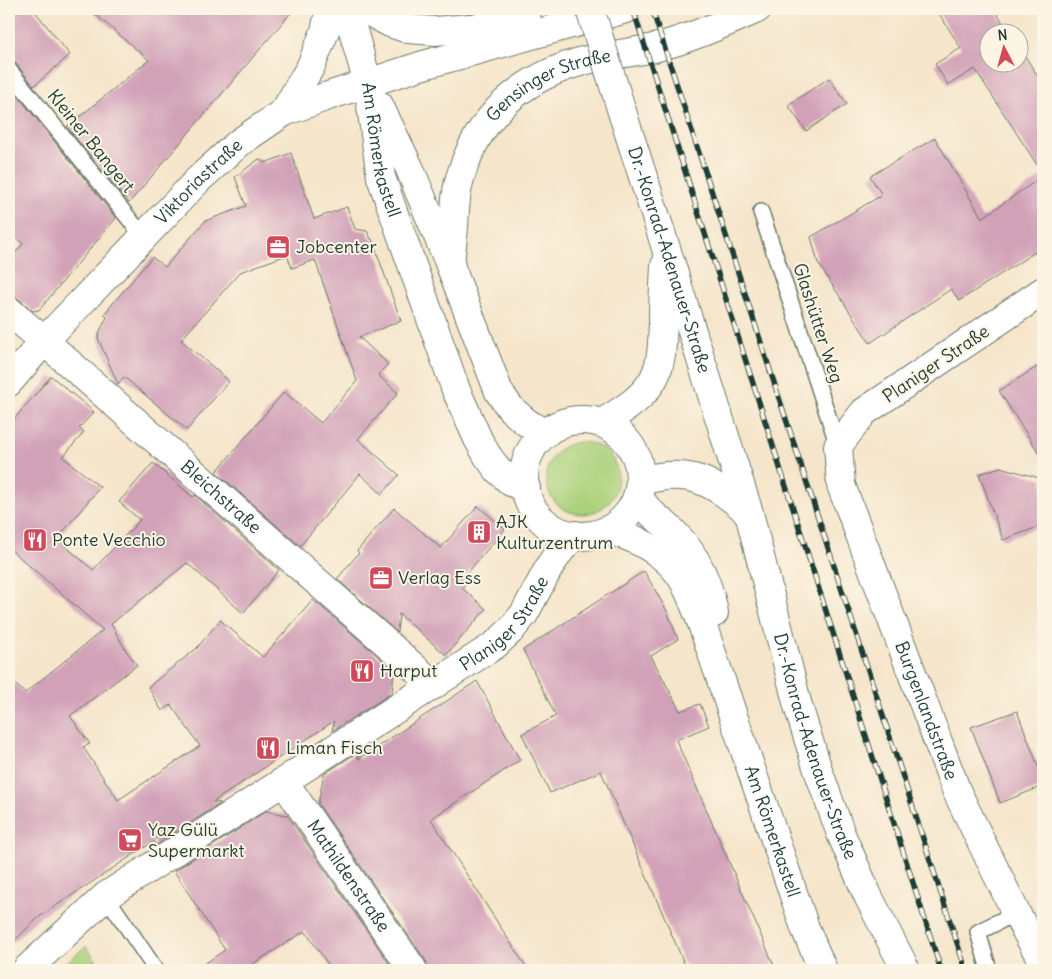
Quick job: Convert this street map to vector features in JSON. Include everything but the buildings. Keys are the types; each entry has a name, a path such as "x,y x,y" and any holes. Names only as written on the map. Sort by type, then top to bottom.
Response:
{"street":[{"path":"284,112 311,66 325,31 330,9"},
{"path":"346,9 368,84 595,12"},
{"path":"366,9 390,23 408,29 435,31 626,9"},
{"name":"Gensinger Straße","path":"450,265 455,200 466,160 478,136 494,114 513,96 535,80 559,68 653,48 676,41 757,9"},
{"name":"Dr.-Konrad-Adenauer-Straße","path":"595,12 623,115 749,513 798,706 818,770 841,834 868,896 906,970"},
{"name":"Viktoriastraße","path":"9,382 44,341 144,236 219,160 240,142 284,112 368,84"},
{"name":"Am Römerkastell","path":"368,84 409,167 450,265 499,392 511,409 526,422 545,434"},
{"name":"Am Römerkastell","path":"368,84 381,177 456,390 487,455 510,482 526,488"},
{"path":"602,424 635,401 654,378 662,349 665,245"},
{"name":"Planiger Straße","path":"838,446 864,412 1043,291"},
{"name":"Bleichstraße","path":"9,311 434,684"},
{"name":"Am Römerkastell","path":"639,487 633,506 616,524 605,531 595,534 575,535 561,531 548,524 537,514 530,502 526,488 525,472 528,458 535,444 545,434 566,422 590,420 615,430 626,440 634,452 639,466 639,487 642,503 677,536 699,567 707,585 716,622 725,691"},
{"name":"Burgenlandstraße","path":"838,446 841,486 957,792 1016,913 1043,962"},
{"path":"639,487 656,476 675,475 693,478 718,488 749,513"},
{"name":"Am Römerkastell","path":"605,531 623,535 641,543 663,557 682,577 701,621 802,919 823,970"},
{"name":"Planiger Straße","path":"26,970 106,896 495,645 524,614 562,548 575,535"},
{"name":"Mathildenstraße","path":"284,782 413,970"}],"lane":[{"name":"Kleiner Bangert","path":"9,70 144,236"},
{"name":"Glashütter Weg","path":"762,212 838,446"},
{"path":"106,896 156,970"},
{"path":"989,970 978,932 1016,913"}],"green space":[{"path":"589,442 608,452 616,464 618,478 616,492 608,504 596,512 575,514 556,504 548,492 546,471 556,452 568,444"},
{"path":"86,946 103,970 58,970"}],"railway":[{"path":"633,9 941,970"},
{"path":"652,9 966,970"}],"place":[{"name":"Jobcenter","path":"278,247"},
{"name":"AJK Kulturzentrum","path":"479,532"},
{"name":"Ponte Vecchio","path":"35,540"},
{"name":"Verlag Ess","path":"381,578"},
{"name":"Harput","path":"362,671"},
{"name":"Liman Fisch","path":"268,748"},
{"name":"Yaz Gülü Supermarkt","path":"130,840"}]}
